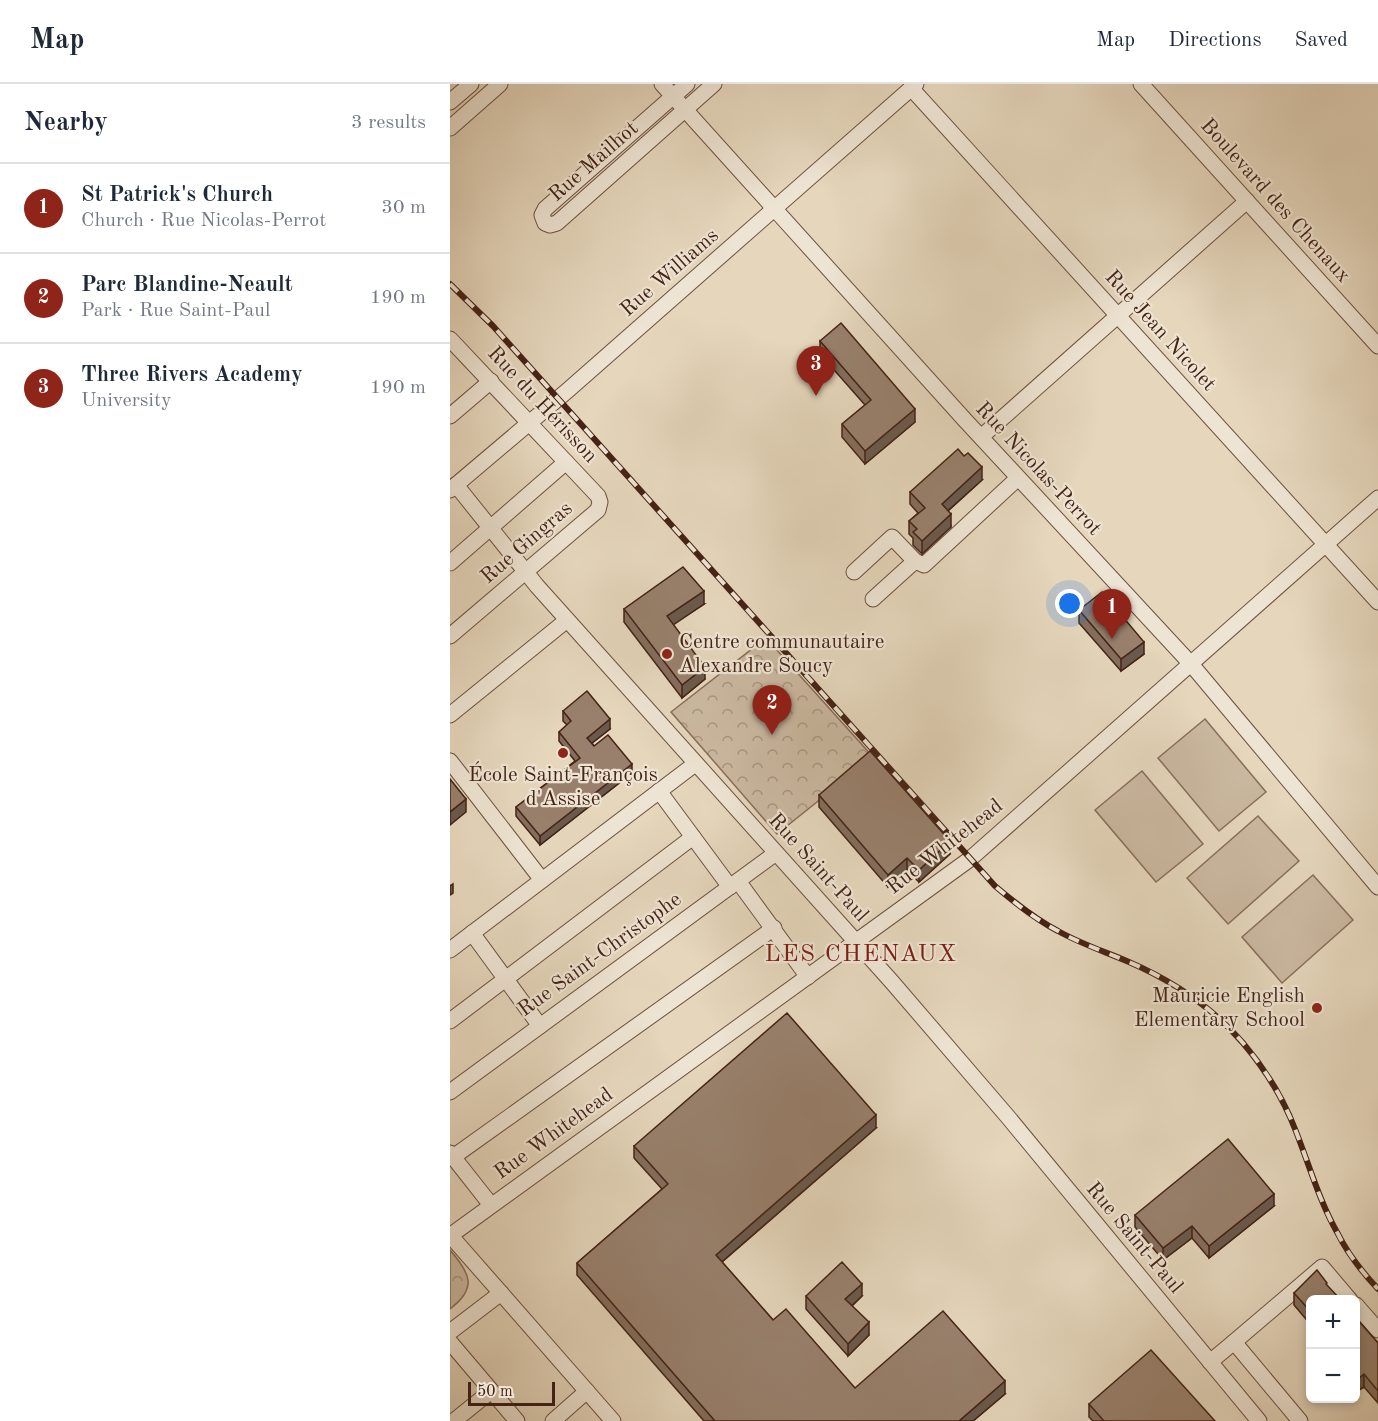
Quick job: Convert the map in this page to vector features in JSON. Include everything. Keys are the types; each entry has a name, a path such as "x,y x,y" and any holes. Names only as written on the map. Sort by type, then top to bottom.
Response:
{"street":[{"path":"450,102 471,84"},
{"path":"450,128 501,84"},
{"name":"Rue Nicolas-Perrot","path":"662,84 1018,478 1191,664 1376,880"},
{"name":"Rue Mailhot","path":"687,84 545,209 542,215 545,223 550,225 557,223 714,84"},
{"name":"Boulevard des Chenaux","path":"1141,84 1378,346"},
{"name":"Rue Williams","path":"453,488 913,86"},
{"name":"Rue Jean Nicolet","path":"913,86 1378,602"},
{"path":"981,437 1247,201"},
{"name":"Rue du Hérisson","path":"451,341 598,496 600,502"},
{"path":"450,416 491,381"},
{"path":"450,563 566,462"},
{"path":"854,572 892,537 915,561 924,565 1018,478"},
{"name":"Rue Saint-Paul","path":"453,488 491,528 567,620 695,764 857,942 1008,1118 1257,1420"},
{"name":"Rue Whitehead","path":"450,1235 970,859 1378,498"},
{"name":"Rue Gingras","path":"450,636 598,510 600,502"},
{"path":"873,599 915,561"},
{"path":"450,715 567,620"},
{"path":"450,761 542,880"},
{"path":"450,950 695,764"},
{"path":"659,791 693,837 774,928 808,977"},
{"path":"450,1021 693,837"},
{"name":"Rue Saint-Christophe","path":"450,1092 776,853"},
{"path":"491,1205 452,1155 774,928"},
{"path":"472,933 540,1026"},
{"path":"450,1235 613,1421"},
{"path":"1210,1362 1322,1267 1346,1295"},
{"path":"450,1332 501,1293"},
{"path":"1360,1310 1378,1330"},
{"path":"450,1342 517,1421"},
{"path":"1234,1342 1300,1421"},
{"path":"454,1421 491,1391"},
{"path":"553,1421 587,1391"}],"green space":[{"path":"766,638 873,757 777,834 671,712"},
{"path":"1205,719 1266,792 1219,831 1158,758"},
{"path":"1142,771 1203,844 1156,882 1095,810"},
{"path":"1258,816 1299,861 1228,924 1187,878"},
{"path":"1313,875 1353,920 1282,983 1242,937"},
{"path":"450,1250 466,1273 468,1287 465,1294 450,1309"}],"building":[{"path":"841,323 915,409 865,451 842,424 871,400 820,341"},
{"path":"958,449 964,456 968,453 982,467 942,504 951,514 922,541 913,532 917,529 909,521 925,508 910,492"},
{"name":"Centre communautaire Alexandre Soucy","path":"683,567 704,591 667,616 705,667 682,685 624,609"},
{"path":"1102,592 1144,642 1121,659 1079,610"},
{"path":"587,691 610,719 587,738 594,746 608,735 632,764 540,836 516,807 580,758 559,732 571,721 563,711"},
{"path":"870,751 950,841 919,870 907,858 888,875 819,795"},
{"path":"450,779 466,799 450,812"},
{"path":"787,1013 876,1115 716,1255 773,1320 786,1309 855,1388 943,1311 1005,1381 959,1421 715,1421 577,1263 668,1184 634,1146"},
{"path":"1228,1139 1274,1194 1209,1246 1192,1226 1163,1248 1135,1215"},
{"path":"842,1262 862,1284 845,1299 869,1322 848,1344 806,1296"},
{"path":"1317,1270 1336,1295 1306,1295 1306,1306 1294,1293"},
{"path":"1360,1323 1378,1343 1378,1391 1364,1374 1360,1377"},
{"path":"1151,1350 1215,1421 1104,1421 1089,1404"}],"railway":[{"path":"450,284 493,326 995,886 1050,926 1076,940 1145,969 1176,986 1231,1030 1259,1063 1273,1084 1290,1117 1331,1221 1351,1256 1378,1289"}],"place":[{"name":"Three Rivers Academy","path":"816,396"},
{"name":"St Patrick's Church","path":"1112,639"},
{"name":"Centre communautaire Alexandre Soucy","path":"667,654"},
{"name":"Parc Blandine-Neault","path":"772,735"},
{"name":"École Saint-François d'Assise","path":"563,753"},
{"name":"Mauricie English Elementary School","path":"1317,1008"}],"district":[{"name":"LES CHENAUX","path":"861,955"}]}
